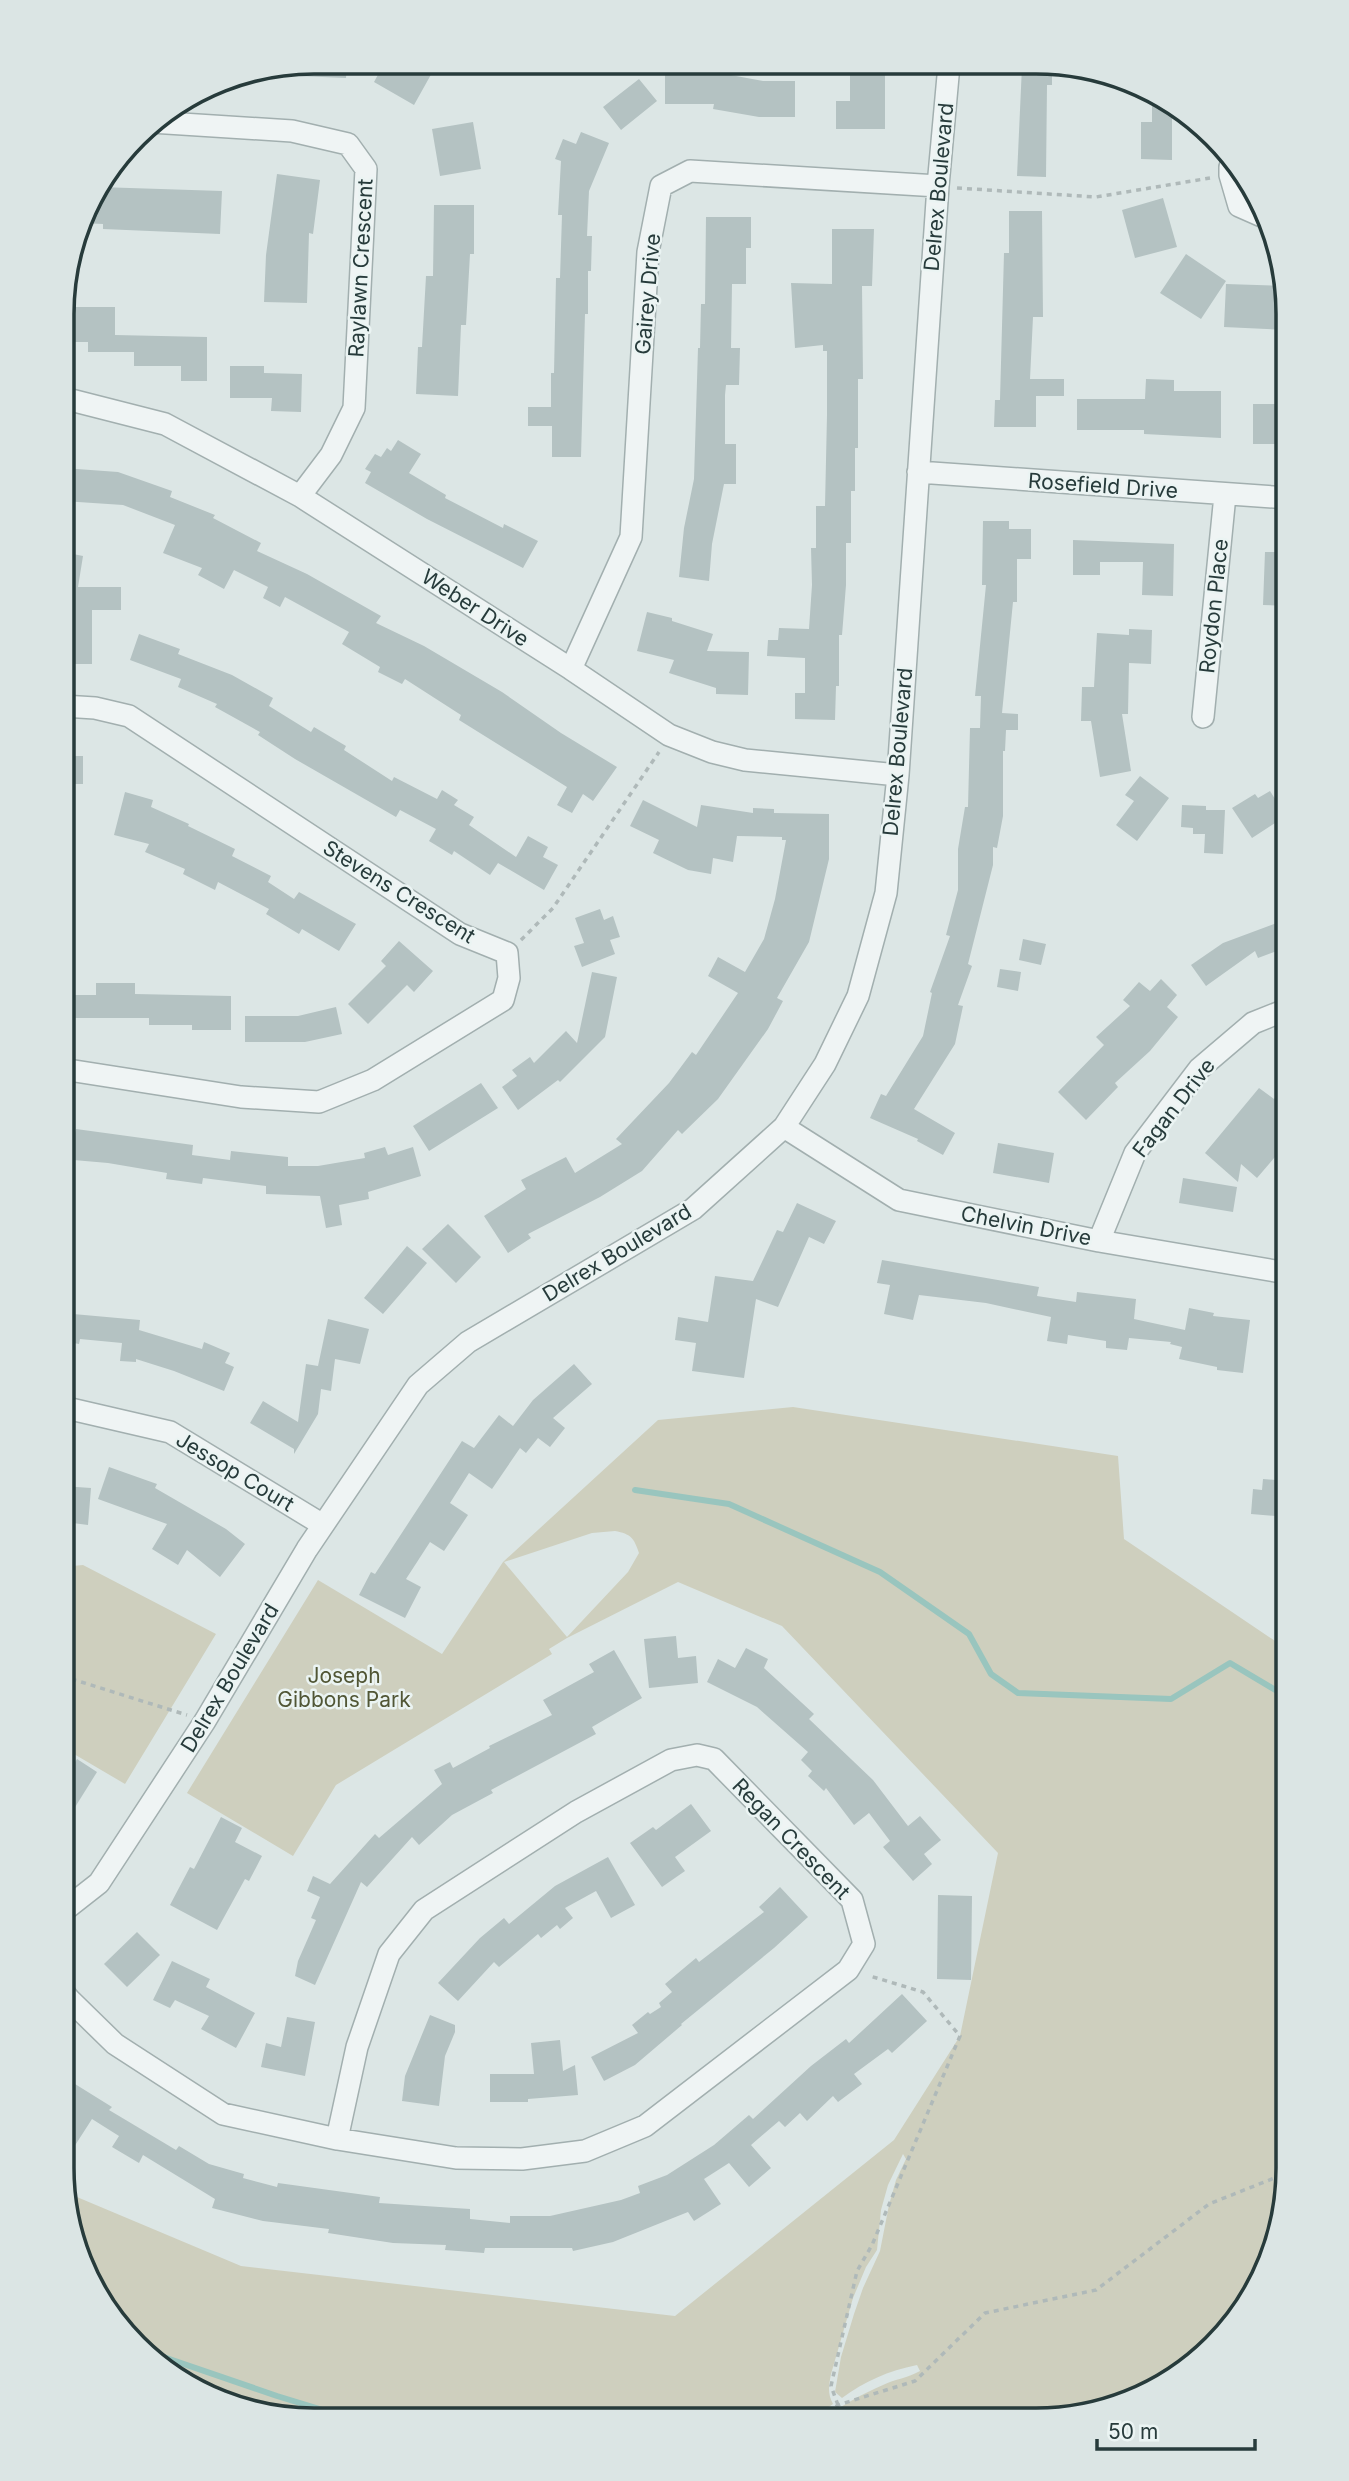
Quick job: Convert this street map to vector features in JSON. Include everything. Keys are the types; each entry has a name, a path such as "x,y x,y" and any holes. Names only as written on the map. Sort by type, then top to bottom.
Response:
{"street":[{"name":"Delrex Boulevard","path":"74,1903 99,1883 205,1721 323,1525 418,1385 468,1342 693,1209 784,1127 825,1064 858,996 886,893 898,775 937,186 948,74"},
{"name":"Raylawn Crescent","path":"168,123 292,131 348,144 366,169 354,408 331,455 300,496"},
{"name":"Gairey Drive","path":"571,669 631,537 648,252 661,186 690,171 937,186"},
{"path":"1231,175 1239,206 1253,212"},
{"name":"Weber Drive","path":"74,401 165,424 300,496 571,669 669,735 712,752 745,760 898,775"},
{"name":"Rosefield Drive","path":"918,472 1276,497"},
{"name":"Roydon Place","path":"1203,716 1226,495"},
{"name":"Stevens Crescent","path":"74,707 95,708 129,716 460,934 506,953"},
{"path":"74,1071 241,1097 319,1101 373,1080 503,1000 509,978 506,953"},
{"name":"Fagan Drive","path":"1099,1241 1135,1153 1199,1069 1253,1023 1276,1014"},
{"name":"Chelvin Drive","path":"784,1127 899,1200 1099,1241 1275,1271"},
{"name":"Jessop Court","path":"74,1410 170,1432 323,1525"},
{"name":"Regan Crescent","path":"74,2004 115,2044 223,2114 337,2139 456,2158 522,2159 584,2151 645,2126 848,1970 864,1944 852,1900 714,1759 697,1755 671,1760 576,1812 424,1910 389,1954 357,2047 337,2139"}],"path":[{"path":"937,186 1096,197 1228,171"},
{"path":"506,953 553,908 669,735"},
{"path":"74,1680 205,1721"},
{"path":"838,2406 831,2386 857,2270 873,2245 960,2036 923,1992 848,1970"},
{"path":"835,2408 915,2381 985,2313 1096,2290 1209,2204 1275,2178"}],"green space":[{"name":"Joseph Gibbons Park","path":"793,1407 1118,1456 1124,1539 1275,1641 1275,2183 1267,2229 1257,2259 1226,2313 1194,2348 1141,2383 1082,2403 1035,2408 839,2408 867,2392 920,2371 917,2365 896,2370 868,2382 842,2398 835,2392 841,2357 854,2314 880,2251 896,2180 906,2159 903,2154 888,2185 881,2210 877,2250 866,2267 853,2298 831,2374 829,2393 833,2404 827,2408 314,2408 283,2405 237,2395 208,2383 155,2348 133,2326 98,2273 86,2244 76,2197 241,2266 675,2316 894,2140 960,2036 998,1853 782,1626 678,1582 567,1638 549,1649 552,1654 336,1785 293,1856 187,1793 318,1580 442,1654 503,1562 658,1420","holes":["615,1531 628,1535 639,1553 628,1572 567,1637 504,1562 592,1533"]},
{"path":"83,1565 216,1634 125,1784 74,1754 74,1566"}],"building":[{"path":"346,74 346,78 290,76"},
{"path":"378,74 431,74 414,105 374,82"},
{"path":"665,74 725,74 763,81 795,81 795,117 759,117 713,109 714,104 665,104"},
{"path":"850,74 885,74 885,129 836,129 836,101 850,101"},
{"path":"1022,74 1052,75 1052,85 1047,85 1046,177 1017,176"},
{"path":"639,79 657,101 621,130 603,107"},
{"path":"1152,104 1172,116 1172,160 1141,159 1141,122 1152,122"},
{"path":"473,122 481,169 440,176 432,129"},
{"path":"581,132 609,143 589,191 587,236 592,236 591,271 588,271 588,314 585,314 581,457 552,457 552,426 528,426 528,407 551,407 556,278 560,278 562,215 558,215 561,161 555,159 563,139 576,144"},
{"path":"277,174 320,180 313,234 309,233 307,303 264,302 266,255"},
{"path":"110,187 222,191 220,234 103,229 103,224 91,223"},
{"path":"1163,198 1177,247 1135,258 1122,210"},
{"path":"434,205 474,205 474,254 470,254 466,325 461,325 458,396 416,394 426,276 433,276"},
{"path":"1009,211 1042,211 1043,317 1033,317 1030,379 1064,379 1064,396 1036,396 1036,427 994,427 995,400 1000,400 1004,253 1009,253"},
{"path":"706,217 751,217 751,248 746,248 746,284 732,284 731,348 740,348 739,385 726,385 725,395 725,444 736,444 736,484 724,484 712,544 709,581 679,577 684,528 694,479 698,348 701,304 705,304"},
{"path":"832,229 874,229 872,286 862,286 863,379 858,379 858,448 855,448 855,491 851,491 851,543 846,543 846,585 842,635 839,635 839,686 836,686 835,720 795,719 795,693 805,693 805,658 767,656 768,640 778,640 779,628 809,629 811,548 816,548 816,506 825,506 827,351 823,351 823,345 795,348 791,283 832,284"},
{"path":"1186,254 1226,281 1201,319 1160,293"},
{"path":"1226,284 1273,286 1276,329 1224,327"},
{"path":"74,307 115,307 115,335 207,337 207,381 181,381 181,366 134,366 134,352 88,352 88,342 74,342"},
{"path":"230,366 264,366 264,373 302,374 301,412 271,411 272,398 230,398"},
{"path":"1146,379 1174,380 1174,391 1221,391 1221,438 1144,434 1144,430 1077,430 1077,399 1145,399"},
{"path":"1253,404 1276,404 1276,444 1253,444"},
{"path":"398,440 421,454 409,473 446,495 445,498 503,528 504,524 538,541 523,568 427,519 365,483 371,472 365,469 375,454 381,457 387,448 391,451"},
{"path":"74,469 118,472 172,491 170,497 215,515 213,518 261,543 257,551 307,574 381,616 376,623 424,646 502,692 561,733 617,767 593,801 583,794 572,813 557,805 567,787 459,720 461,715 405,679 402,684 378,672 380,667 342,644 349,632 285,597 280,607 263,598 268,587 234,570 224,589 198,575 202,568 163,553 175,525 123,505 74,502"},
{"path":"983,521 1009,521 1009,529 1031,529 1031,559 1017,559 1017,602 1013,602 1002,713 1018,714 1018,730 1006,730 1003,751 1003,816 997,848 993,847 993,865 968,964 972,966 958,1005 963,1006 955,1044 914,1109 955,1133 943,1155 917,1141 918,1139 870,1118 881,1094 886,1096 923,1036 932,993 930,992 950,936 946,935 958,890 958,849 965,807 968,807 970,728 980,728 981,696 975,696 986,585 982,585"},
{"path":"1073,540 1174,544 1173,596 1142,595 1143,562 1100,562 1100,575 1073,575"},
{"path":"1265,552 1276,552 1276,606 1263,605"},
{"path":"74,554 83,556 78,587 121,587 121,610 92,610 92,664 74,664"},
{"path":"647,612 672,618 672,621 713,634 707,651 749,652 748,695 716,694 716,688 669,673 674,660 637,651"},
{"path":"1129,629 1152,630 1151,664 1129,663 1128,714 1122,714 1131,771 1100,777 1091,721 1081,721 1082,687 1094,687 1097,633 1129,635"},
{"path":"139,634 180,649 178,654 232,675 273,698 269,706 311,732 314,727 346,746 344,750 392,781 394,777 437,799 442,790 458,800 454,805 474,817 469,825 516,857 528,836 548,847 543,857 558,865 544,890 498,863 490,875 454,851 452,855 429,841 436,829 400,810 396,817 295,759 258,735 260,732 215,707 217,704 178,687 181,679 130,660"},
{"path":"74,756 83,756 83,784 74,784"},
{"path":"1140,776 1169,798 1137,841 1116,825 1134,801 1125,795"},
{"path":"1270,791 1276,800 1276,823 1252,838 1232,808 1255,794 1258,798"},
{"path":"125,792 153,800 151,807 235,849 232,856 271,876 268,882 294,899 299,892 356,924 339,951 302,929 299,934 266,914 269,909 218,882 215,890 183,874 185,869 145,852 149,844 114,835"},
{"path":"643,800 697,827 701,805 753,813 753,808 774,809 774,813 829,814 829,859 809,942 777,998 783,1001 768,1029 718,1099 682,1134 678,1130 642,1171 600,1197 528,1234 531,1238 508,1253 484,1216 526,1189 521,1180 566,1157 575,1173 622,1144 616,1139 669,1083 692,1052 696,1055 738,993 708,976 718,957 745,972 764,939 786,840 782,840 782,837 737,836 733,862 713,858 711,874 688,870 653,853 659,840 630,826"},
{"path":"1182,805 1206,806 1206,810 1225,810 1223,854 1204,853 1205,834 1193,834 1193,828 1181,827"},
{"path":"600,909 604,920 613,916 620,937 610,940 615,954 582,967 574,946 584,943 575,918"},
{"path":"1276,923 1276,952 1258,958 1255,951 1206,986 1191,965 1223,943"},
{"path":"1023,939 1046,944 1041,965 1019,960"},
{"path":"399,941 433,971 414,992 407,985 368,1024 348,1004 386,966 381,961"},
{"path":"1000,969 1021,972 1018,991 997,987"},
{"path":"592,972 617,977 605,1037 560,1082 558,1080 518,1110 502,1087 517,1076 512,1070 530,1057 534,1063 566,1031 577,1043"},
{"path":"1161,979 1177,995 1167,1007 1178,1017 1150,1051 1115,1083 1118,1087 1086,1120 1058,1092 1104,1045 1096,1037 1130,1006 1123,1000 1139,982 1150,991"},
{"path":"96,983 135,983 135,994 231,996 231,1030 192,1030 192,1025 149,1025 149,1018 74,1018 74,995 96,995"},
{"path":"336,1007 342,1034 305,1042 245,1042 245,1016 298,1016"},
{"path":"481,1083 498,1108 429,1151 413,1126"},
{"path":"1259,1088 1274,1099 1276,1097 1276,1156 1257,1178 1241,1164 1238,1182 1205,1153"},
{"path":"76,1129 193,1145 192,1155 230,1160 231,1151 288,1157 288,1166 318,1166 365,1158 364,1153 385,1147 388,1155 413,1147 421,1176 368,1192 369,1199 339,1205 342,1225 326,1228 320,1196 266,1194 266,1186 203,1178 202,1184 166,1179 167,1173 74,1160"},
{"path":"998,1143 1054,1153 1049,1183 993,1173"},
{"path":"1183,1178 1237,1187 1233,1212 1179,1203"},
{"path":"797,1203 836,1221 824,1244 809,1237 778,1307 756,1299 744,1378 692,1371 696,1343 675,1340 678,1317 708,1322 715,1276 753,1281 777,1230 783,1232"},
{"path":"448,1224 481,1257 456,1283 422,1249"},
{"path":"407,1246 427,1263 383,1314 364,1298"},
{"path":"882,1260 1039,1287 1037,1296 1076,1302 1077,1292 1136,1299 1134,1319 1185,1330 1189,1308 1214,1313 1213,1316 1250,1320 1243,1373 1217,1370 1217,1367 1179,1359 1182,1347 1170,1344 1171,1342 1129,1338 1127,1350 1106,1348 1106,1341 1068,1335 1067,1344 1047,1341 1051,1317 986,1303 919,1295 913,1320 884,1314 890,1285 877,1283"},
{"path":"74,1314 140,1320 139,1330 202,1349 204,1342 230,1353 225,1363 234,1367 224,1391 136,1359 136,1362 120,1361 122,1343 80,1339 79,1344 74,1343"},
{"path":"328,1319 369,1329 360,1364 335,1359 331,1391 321,1389 318,1414 294,1454 294,1449 250,1423 263,1401 298,1422 306,1364 318,1366"},
{"path":"574,1364 592,1384 553,1418 565,1428 550,1447 538,1438 526,1453 520,1448 492,1489 469,1473 450,1503 468,1515 444,1551 430,1542 406,1579 421,1587 405,1618 359,1595 371,1572 375,1574 462,1441 474,1448 499,1415 513,1426 533,1400"},
{"path":"109,1467 157,1484 155,1488 226,1529 245,1544 220,1577 187,1550 178,1565 152,1549 167,1524 98,1499"},
{"path":"1263,1479 1275,1480 1275,1516 1251,1514 1253,1489 1262,1490"},
{"path":"74,1487 91,1488 88,1525 74,1523"},
{"path":"676,1636 678,1658 696,1656 698,1683 649,1688 644,1639"},
{"path":"746,1648 768,1659 764,1668 814,1714 809,1719 873,1780 908,1826 920,1816 941,1840 924,1854 932,1864 913,1881 883,1847 890,1841 869,1813 854,1825 826,1788 824,1791 808,1776 812,1771 801,1760 808,1752 757,1707 707,1682 718,1659 735,1668"},
{"path":"614,1650 642,1698 592,1727 596,1734 491,1790 493,1793 452,1815 419,1845 412,1837 367,1887 361,1882 315,1985 295,1976 298,1961 316,1920 311,1918 320,1897 307,1891 313,1876 330,1884 375,1834 379,1838 442,1784 434,1770 450,1762 453,1768 490,1748 489,1746 552,1715 543,1700 594,1672 589,1664"},
{"path":"77,1759 97,1772 74,1809 74,1764"},
{"path":"691,1804 711,1831 675,1857 685,1871 662,1887 630,1843 653,1827 656,1830"},
{"path":"221,1817 242,1828 235,1842 262,1856 249,1881 245,1879 217,1930 170,1905 190,1867 194,1869"},
{"path":"608,1857 635,1905 611,1918 596,1891 565,1908 573,1918 560,1929 557,1925 541,1938 538,1934 499,1967 494,1962 458,2001 438,1983 480,1938 504,1918 509,1924 555,1886"},
{"path":"780,1887 808,1917 635,2065 604,2081 591,2057 638,2033 632,2025 648,2012 650,2014 661,2007 659,2003 672,1992 665,1984 696,1958 699,1962 764,1912 759,1907"},
{"path":"938,1895 972,1896 971,1980 937,1979"},
{"path":"137,1932 160,1955 127,1987 104,1964"},
{"path":"172,1961 210,1979 206,1987 255,2013 236,2048 201,2029 209,2016 175,2000 170,2008 153,2000"},
{"path":"902,1994 927,2021 892,2053 888,2049 854,2074 862,2084 838,2102 833,2096 807,2121 800,2113 785,2127 779,2121 751,2145 771,2168 749,2187 729,2163 704,2179 721,2204 694,2221 688,2212 613,2242 573,2251 572,2248 485,2248 484,2253 445,2250 446,2245 393,2243 328,2233 329,2229 263,2221 212,2208 215,2199 143,2155 139,2163 112,2147 119,2136 92,2119 74,2147 75,2084 112,2107 109,2110 176,2150 179,2146 209,2164 244,2174 243,2178 277,2187 278,2183 380,2197 379,2203 470,2209 470,2219 510,2223 510,2216 550,2216 640,2193 638,2186 667,2175 714,2145 749,2115 753,2119 811,2066 846,2039 849,2043"},
{"path":"430,2015 455,2025 455,2032 445,2056 439,2106 402,2101 405,2076"},
{"path":"287,2017 315,2022 305,2076 261,2067 266,2043 281,2047"},
{"path":"560,2040 563,2071 575,2065 578,2095 528,2099 528,2102 490,2102 490,2074 534,2074 531,2043"}],"waterway":[{"path":"635,1490 729,1504 880,1572 969,1634 991,1674 1018,1693 1171,1699 1230,1663 1275,1690"},
{"path":"170,2359 316,2408"}]}
